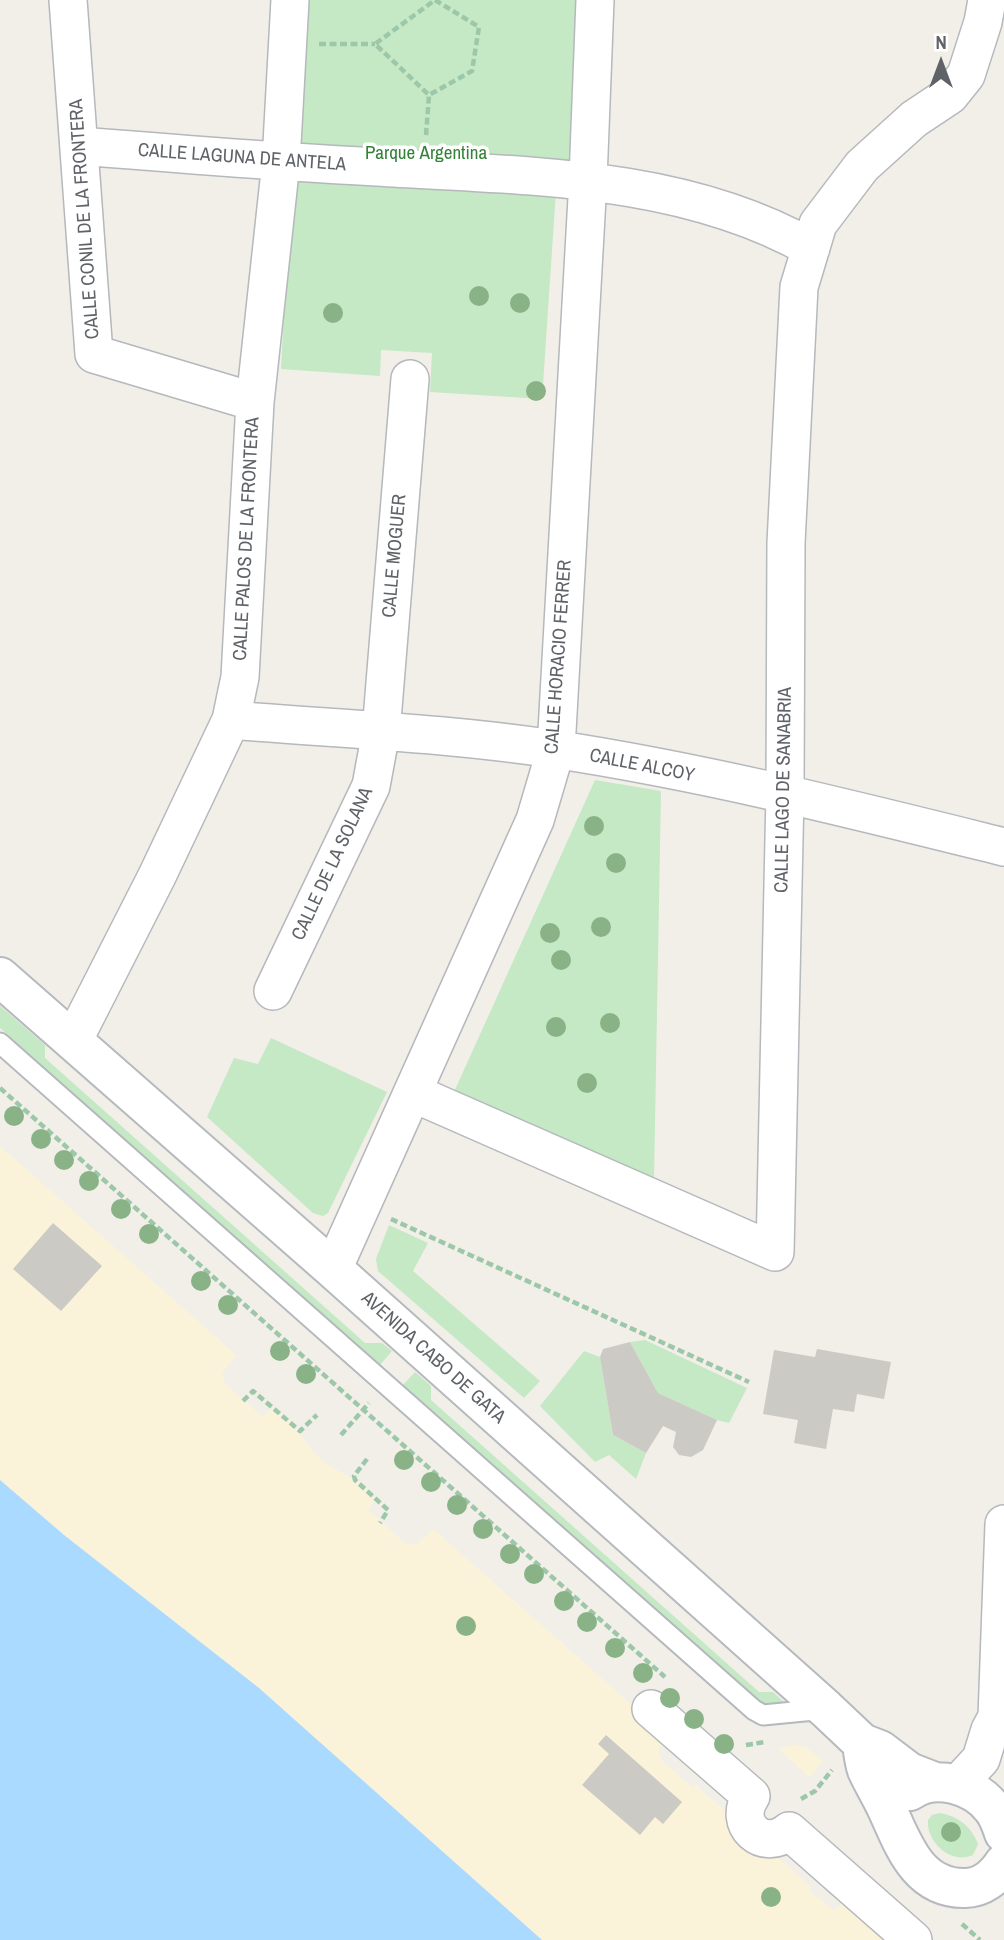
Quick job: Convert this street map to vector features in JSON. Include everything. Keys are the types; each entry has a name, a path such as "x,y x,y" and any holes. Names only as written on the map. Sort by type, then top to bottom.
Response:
{"main road":[{"name":"AVENIDA CABO DE GATA","path":"0,977 333,1269 862,1743 880,1750 909,1772 946,1784"},
{"path":"862,1743 866,1769 908,1857 922,1872 951,1886 968,1888 1000,1854 993,1809 971,1790 946,1784 924,1783 910,1791 900,1802 893,1823"}],"street":[{"name":"CALLE CONIL DE LA FRONTERA","path":"68,0 94,354 255,402"},
{"name":"CALLE PALOS DE LA FRONTERA","path":"73,1041 158,876 232,720 240,677 255,402 281,162 290,0"},
{"name":"CALLE HORACIO FERRER","path":"333,1269 535,820 556,749 588,180 595,0"},
{"name":"CALLE LAGO DE SANABRIA","path":"413,1093 775,1252 785,793 786,543 799,287 818,224 862,166 914,119 950,95 966,75 987,0"},
{"path":"999,0 1004,7"},
{"name":"CALLE LAGUNA DE ANTELA","path":"80,146 281,162 588,180 724,208 811,248"},
{"name":"CALLE MOGUER","path":"381,732 410,379"},
{"name":"CALLE ALCOY","path":"232,720 505,742 556,749 785,793 1004,847"},
{"name":"CALLE DE LA SOLANA","path":"273,991 371,786 381,732"},
{"path":"946,1784 981,1759 990,1730 1001,1723 1004,1524"},
{"path":"661,1696 751,1796 746,1802 744,1814 754,1833 764,1839 772,1839 789,1831 913,1940"}],"lane":[{"path":"0,1042 754,1710 762,1716 826,1709"}],"path":[{"path":"311,44 374,44 435,0 479,27 472,71 429,95"},
{"path":"374,44 429,95"},
{"path":"426,145 429,95"},
{"path":"0,1088 363,1410 661,1696"},
{"path":"361,1206 749,1382"},
{"path":"243,1401 253,1391 300,1431 317,1415"},
{"path":"341,1436 363,1410"},
{"path":"367,1459 355,1473 355,1480 388,1510 380,1523"},
{"path":"741,1744 774,1741"},
{"path":"794,1802 817,1789"}],"green space":[{"name":"Parque Argentina","path":"301,0 581,0 571,161 558,161 542,399 430,392 432,353 381,350 380,376 281,369"},
{"path":"595,780 661,791 654,1178 454,1092"},
{"path":"0,1006 45,1045 45,1058 365,1343 382,1343 392,1351 379,1366 0,1028"},
{"path":"271,1038 387,1092 328,1213 323,1216 313,1213 207,1117 234,1058 258,1064"},
{"path":"389,1225 428,1243 413,1271 540,1381 524,1398 378,1271 376,1259"},
{"path":"645,1340 747,1388 729,1423 658,1393 630,1342"},
{"path":"584,1351 600,1357 613,1435 646,1453 636,1479 609,1455 595,1462 540,1406"},
{"path":"415,1372 431,1386 431,1400 759,1692 773,1692 784,1702 765,1704 748,1694 402,1386"},
{"path":"940,1813 958,1820 972,1832 978,1844 973,1855 956,1857 942,1850 936,1843 928,1828 928,1820 932,1815"}],"sand":[{"path":"0,1146 236,1355 222,1373 225,1384 263,1417 271,1409 294,1425 320,1458 369,1492 375,1501 368,1510 405,1543 416,1545 433,1529 668,1737 658,1750 661,1760 693,1788 696,1785 811,1887 809,1890 834,1911 849,1897 898,1940 542,1940 259,1688 64,1535 0,1480"},
{"path":"795,1745 806,1747 823,1761 809,1777 778,1748"}],"water":[{"path":"0,1480 64,1535 259,1688 542,1940 0,1940"}],"building":[{"path":"53,1223 102,1266 61,1311 13,1269"},
{"path":"630,1342 658,1393 717,1420 703,1450 691,1457 679,1455 673,1447 676,1432 663,1426 646,1453 613,1435 600,1357 603,1349"},
{"path":"817,1349 891,1362 884,1399 857,1394 854,1412 833,1409 826,1449 794,1443 798,1420 763,1414 774,1350 815,1357"},
{"path":"606,1735 682,1802 663,1824 655,1817 640,1835 582,1785 609,1754 598,1744"}]}
